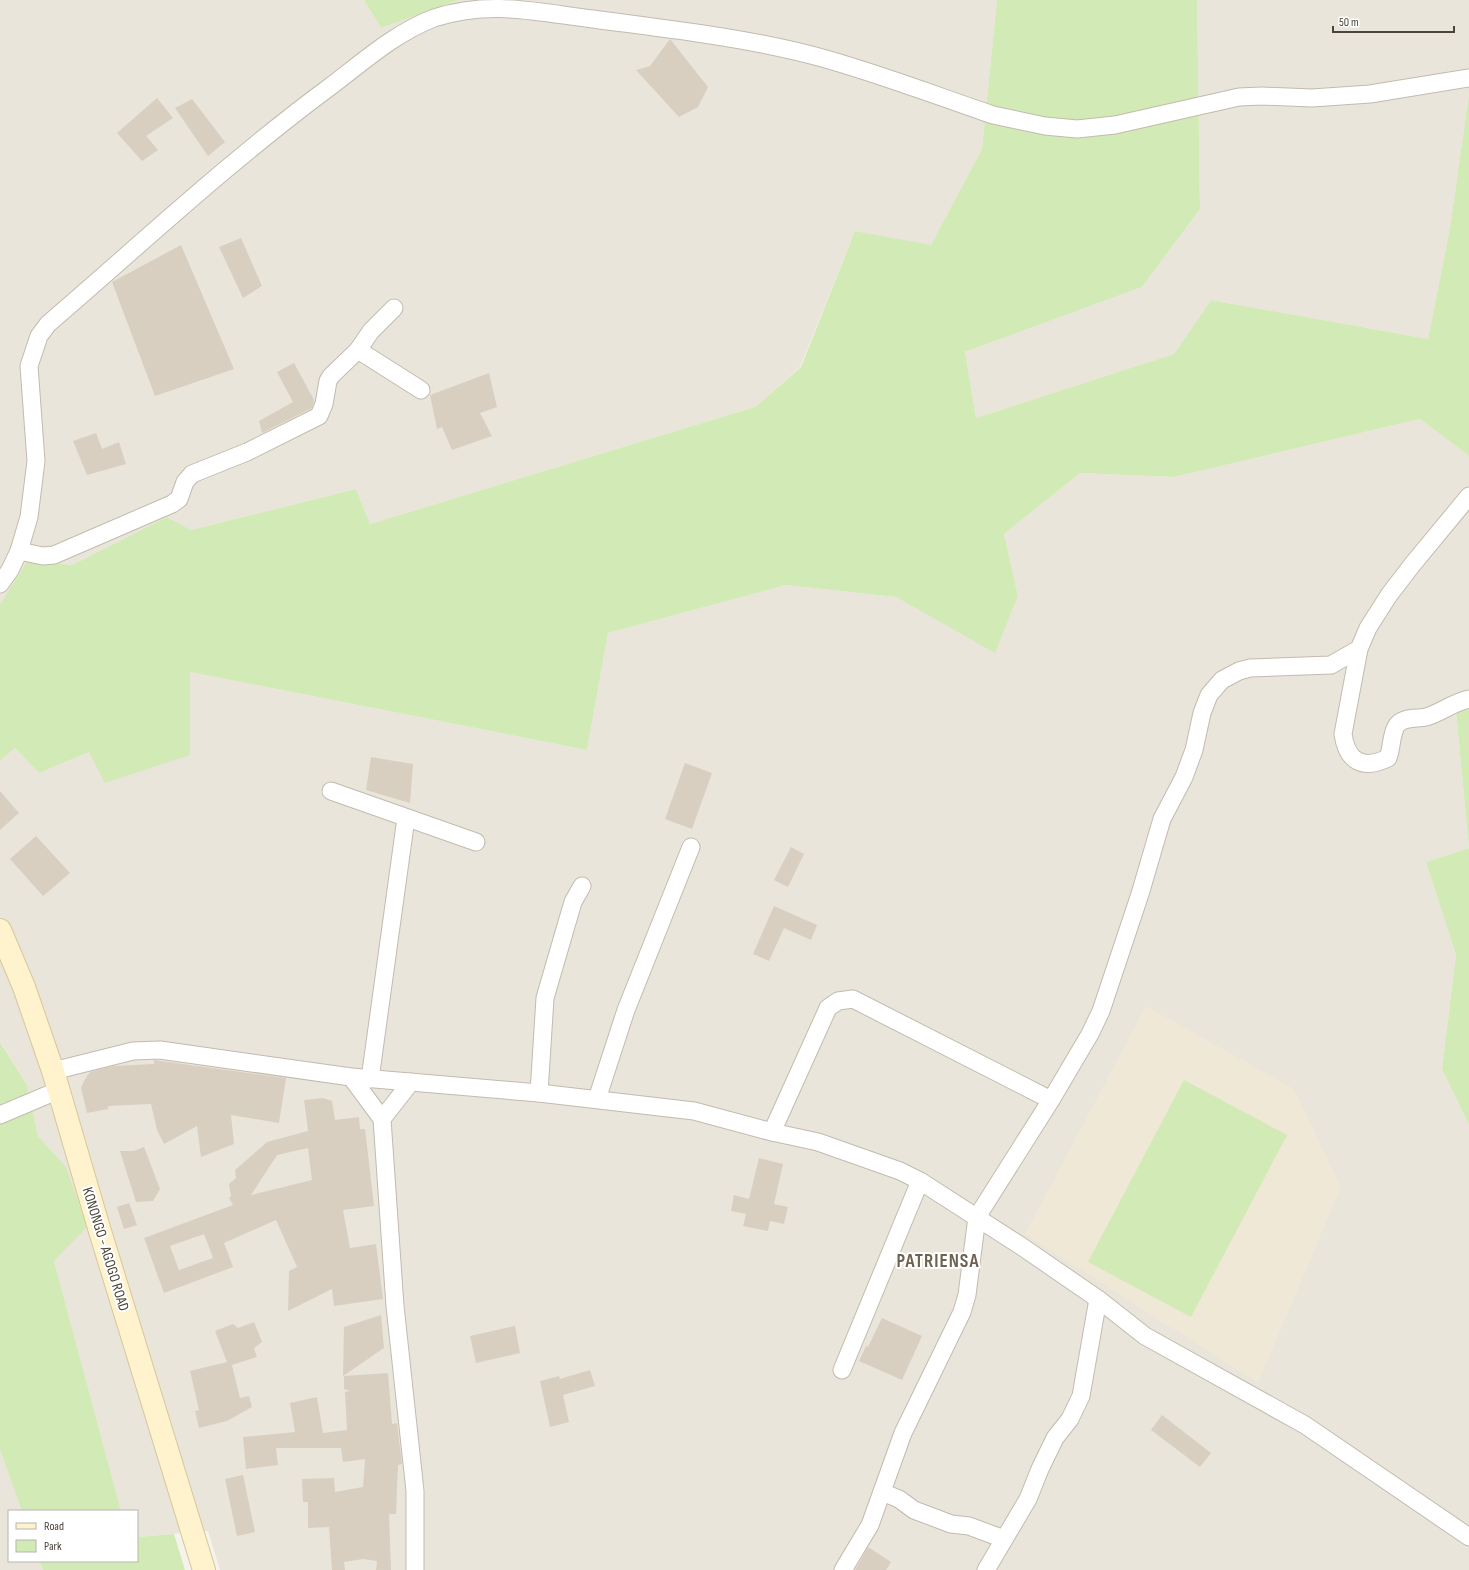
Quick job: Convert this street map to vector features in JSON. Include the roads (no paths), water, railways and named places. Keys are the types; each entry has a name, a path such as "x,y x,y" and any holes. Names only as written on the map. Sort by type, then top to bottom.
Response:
{"main road":[{"name":"KONONGO - AGOGO ROAD","path":"0,930 24,987 56,1081 204,1570"}],"street":[{"path":"0,584 19,551 29,516 36,462 29,366 39,336 48,324 285,120 392,40 414,27 436,18 457,11 497,6 722,36 814,56 993,115 1019,122 1061,128 1114,125 1239,97 1262,96 1312,98 1370,94 1469,78"},
{"path":"19,551 43,556 54,554 176,502 179,499 185,482 192,474 247,452 319,416 324,404 328,381 331,376 358,350 370,331 394,308"},
{"path":"358,350 421,390"},
{"path":"1469,496 1389,595 1368,628 1359,649 1343,734 1344,745 1348,754 1356,761 1366,764 1378,763 1388,758 1392,748 1394,730 1402,720 1431,715 1457,702 1469,699"},
{"path":"843,1570 870,1525 903,1433 962,1312 967,1295 978,1217 1051,1100 1090,1034 1101,1011 1140,894 1162,819 1184,777 1194,750 1202,713 1210,695 1222,680 1250,668 1331,665 1359,649"},
{"path":"331,791 476,842"},
{"path":"370,1079 406,818"},
{"path":"597,1099 626,1010 691,847"},
{"path":"539,1093 545,998 574,902 582,886"},
{"path":"772,1132 828,1008 838,1001 853,999 1051,1100"},
{"path":"0,1115 56,1081 133,1051 160,1050 351,1077 539,1093 694,1111 772,1132 818,1142 900,1171 920,1181 978,1217 1098,1299 1145,1336 1306,1426 1469,1537"},
{"path":"351,1077 382,1119 395,1306 415,1491 415,1570"},
{"path":"382,1119 411,1082"},
{"path":"842,1370 920,1181"},
{"path":"986,1570 1028,1499 1055,1438 1070,1420 1081,1396 1098,1299"},
{"path":"882,1492 898,1499 914,1510 934,1518 951,1524 969,1526 1004,1539"}],"district":[{"name":"PATRIENSA","path":"938,1260"}]}
